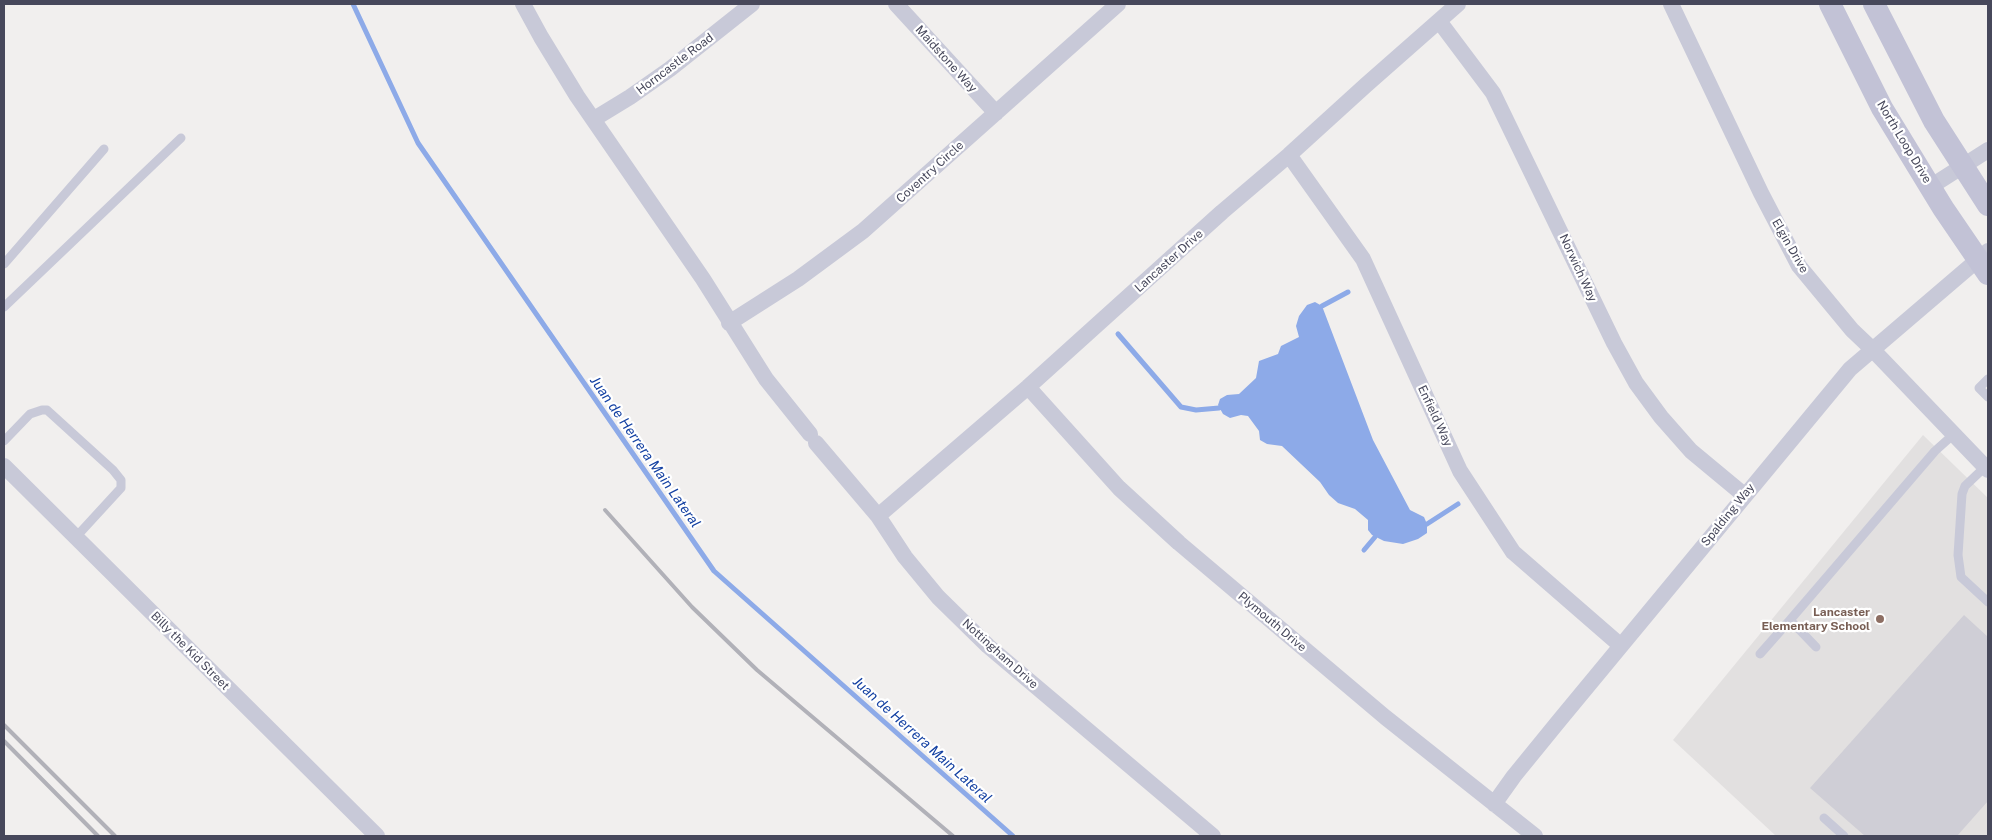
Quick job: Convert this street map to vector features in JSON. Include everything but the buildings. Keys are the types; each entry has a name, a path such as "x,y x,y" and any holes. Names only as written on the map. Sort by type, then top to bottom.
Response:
{"main road":[{"name":"North Loop Drive","path":"1830,4 1882,108 1930,188 1985,261"},
{"path":"1874,4 1900,58 1934,121 1988,205"}],"street":[{"path":"523,4 541,37 729,323"},
{"name":"Horncastle Road","path":"594,119 670,69 752,4"},
{"name":"Maidstone Way","path":"896,4 996,113"},
{"name":"Coventry Circle","path":"729,323 798,279 864,231 1118,4"},
{"name":"Lancaster Drive","path":"878,516 1028,387 1222,212 1289,155 1458,4"},
{"name":"Elgin Drive","path":"1671,4 1788,247 1799,266 1852,330 1987,469"},
{"name":"Norwich Way","path":"1439,21 1493,93 1610,336 1636,383 1661,417 1691,451 1744,495"},
{"path":"1930,188 1988,150"},
{"name":"Enfield Way","path":"1289,155 1363,259 1460,471 1513,552 1620,645"},
{"name":"Spalding Way","path":"1494,804 1514,776 1620,645 1850,369 1872,349 1985,261"},
{"name":"Nottingham Drive","path":"729,323 766,379 813,439 878,516 905,557 938,597 988,646 1213,836"},
{"name":"Plymouth Drive","path":"1028,387 1119,488 1179,543 1385,717 1534,836"},
{"name":"Billy the Kid Street","path":"4,466 377,836"}],"lane":[{"path":"4,306 181,138"},
{"path":"4,264 104,149"},
{"path":"1988,379 1979,388 1988,397"},
{"path":"4,441 30,414 47,410 100,457 121,480 121,488 76,537"},
{"path":"1760,654 1929,458 1954,434"},
{"path":"1987,469 1965,486 1962,494 1958,561 1962,577 1988,602"},
{"path":"1790,620 1816,646"},
{"path":"1824,818 1844,836"}],"shaded area":[{"name":"Lancaster Elementary School","path":"1923,435 1988,498 1988,836 1776,836 1673,740"}],"water":[{"path":"1315,302 1322,306 1373,440 1410,510 1424,517 1427,524 1427,533 1418,539 1403,544 1384,541 1372,535 1368,530 1368,520 1355,509 1338,503 1329,495 1320,482 1282,446 1267,444 1260,440 1259,431 1248,416 1241,415 1230,418 1223,414 1218,405 1220,399 1227,395 1239,394 1256,378 1259,361 1278,354 1281,346 1299,337 1296,326 1299,316 1307,305"}],"waterway":[{"name":"Juan de Herrera Main Lateral","path":"353,4 418,143 714,571 1013,836"},
{"path":"1322,306 1348,292"},
{"path":"1118,334 1181,407 1196,410 1219,408"},
{"path":"1427,524 1458,504"},
{"path":"1364,550 1375,537"}],"railway":[{"path":"605,510 692,607 757,670 953,836"},
{"path":"4,725 115,836"},
{"path":"4,741 98,836"}],"place":[{"name":"Lancaster Elementary School","path":"1880,619"}]}
